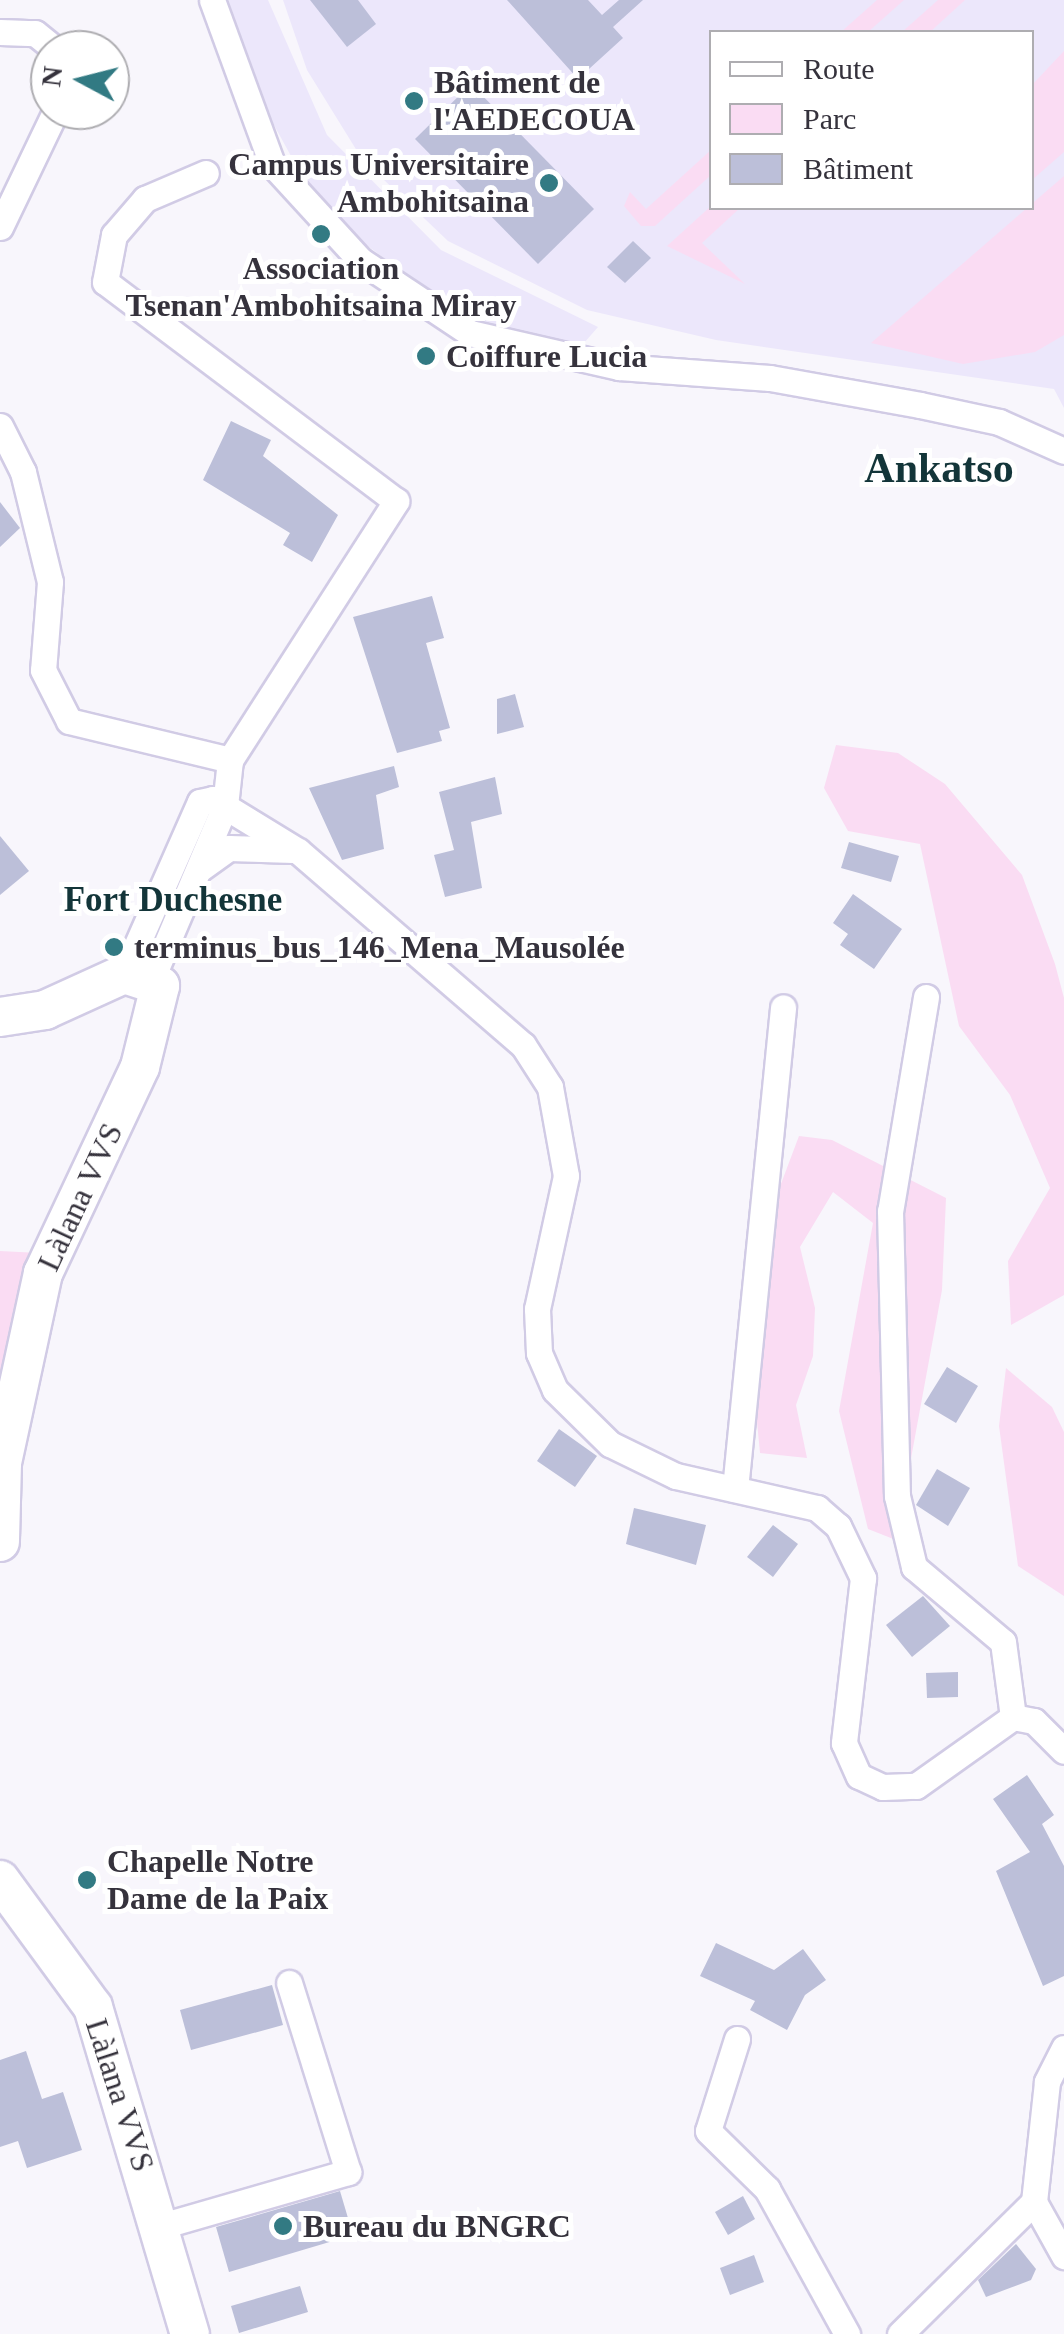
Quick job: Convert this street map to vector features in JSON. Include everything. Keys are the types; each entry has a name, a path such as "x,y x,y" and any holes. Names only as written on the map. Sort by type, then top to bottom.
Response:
{"main road":[{"path":"0,1017 45,1010 138,976"},
{"name":"Làlana VVS","path":"0,1542 2,1463 43,1273 140,1067 161,1000 138,976"},
{"name":"Làlana VVS","path":"0,1880 93,2007 190,2334"}],"street":[{"path":"212,0 272,164 360,260 470,333 619,367 770,378 920,405 999,422 1064,451"},
{"path":"0,32 30,33"},
{"path":"0,227 46,130"},
{"path":"138,976 198,872 225,806 230,760 396,501 105,282 114,236 145,198 206,173"},
{"path":"0,426 23,472 50,582 42,670 69,722 230,760"},
{"path":"138,976 200,802 225,806 298,851 523,1044 550,1087 566,1176 538,1324 555,1390 610,1444 735,1490 817,1508 838,1526 864,1578 844,1742 859,1776 884,1787 916,1786 1013,1717 1034,1721 1064,1751"},
{"path":"198,872 229,848 298,851"},
{"path":"926,997 890,1211 897,1496 914,1567 1003,1642 1013,1717"},
{"path":"735,1490 783,1007"},
{"path":"161,2226 348,2172 289,1984"},
{"path":"737,2039 708,2131 767,2189 847,2334"},
{"path":"1064,2048 1047,2082 1034,2202 1064,2256"},
{"path":"900,2334 1034,2202"}],"shaded area":[{"path":"224,0 268,0 327,135 441,250 598,327 577,351 473,323 354,236 302,176 253,87"},
{"name":"Campus Universitaire Ambohitsaina","path":"283,0 1064,0 1064,408 1054,389 716,340 587,310 448,241 362,159 307,70"}],"green space":[{"path":"877,0 904,0 870,30 843,30"},
{"path":"938,0 965,0 932,30 904,30"},
{"path":"1064,51 1064,152 1034,178 1034,83"},
{"path":"709,152 709,177 655,226 641,226 624,206 630,192 646,209"},
{"path":"1064,176 1064,335 1035,352 963,364 871,343 1025,210 1034,210 1034,202"},
{"path":"709,208 738,210 702,243 745,284 667,246"},
{"path":"836,745 898,753 945,784 1022,875 1055,964 1064,998 1064,1295 1011,1325 1008,1261 1050,1188 1010,1095 959,1026 920,844 848,831 824,788"},
{"path":"799,1136 832,1140 946,1198 942,1290 896,1540 868,1529 839,1411 873,1223 833,1192 800,1247 815,1308 813,1356 796,1405 807,1458 760,1453 752,1370 767,1221"},
{"path":"0,1251 39,1253 0,1422"},
{"path":"1006,1368 1052,1407 1064,1432 1064,1596 1018,1566 999,1426"}],"building":[{"path":"310,0 358,0 376,24 347,47"},
{"path":"507,0 588,0 602,15 619,0 643,0 613,27 623,38 578,79"},
{"path":"471,84 594,209 538,264 415,139"},
{"path":"633,241 651,258 625,283 607,267"},
{"path":"231,421 271,440 263,456 338,515 312,562 283,545 290,533 203,480"},
{"path":"0,502 20,528 0,547"},
{"path":"432,596 444,638 426,643 450,728 439,731 442,741 397,753 353,617"},
{"path":"515,694 524,727 497,734 497,699"},
{"path":"394,766 399,787 376,795 384,849 342,860 309,788"},
{"path":"495,777 502,814 471,822 482,888 445,897 434,855 454,850 439,792"},
{"path":"0,836 29,871 0,895"},
{"path":"849,842 899,856 891,882 841,868"},
{"path":"853,894 902,929 874,969 840,945 848,934 833,923"},
{"path":"947,1367 978,1386 956,1423 924,1404"},
{"path":"559,1429 597,1456 575,1487 537,1461"},
{"path":"937,1469 970,1488 948,1526 916,1505"},
{"path":"634,1508 706,1525 696,1565 626,1544"},
{"path":"773,1525 798,1544 773,1577 747,1557"},
{"path":"923,1596 950,1626 912,1657 886,1625"},
{"path":"958,1672 958,1697 927,1698 926,1673"},
{"path":"1027,1775 1054,1815 1042,1824 1064,1866 1064,1976 1043,1986 996,1871 1030,1852 993,1799"},
{"path":"716,1943 774,1970 803,1949 826,1980 805,1995 787,2030 750,2010 755,2001 700,1976"},
{"path":"272,1985 283,2025 191,2050 180,2010"},
{"path":"26,2051 42,2099 63,2092 82,2150 27,2168 18,2141 0,2147 0,2060"},
{"name":"Bureau du BNGRC","path":"340,2191 353,2235 229,2272 216,2227"},
{"path":"743,2196 755,2219 728,2235 715,2212"},
{"path":"1016,2244 1036,2269 1031,2280 986,2297 978,2280"},
{"path":"754,2255 764,2282 730,2295 720,2268"},
{"path":"300,2286 308,2312 239,2333 231,2306"}],"place":[{"name":"Bâtiment de l'AEDECOUA","path":"414,101"},
{"name":"Campus Universitaire Ambohitsaina","path":"549,183"},
{"name":"Association Tsenan'Ambohitsaina Miray","path":"321,234"},
{"name":"Coiffure Lucia","path":"426,356"},
{"name":"terminus_bus_146_Mena_Mausolée","path":"114,947"},
{"name":"Chapelle Notre Dame de la Paix","path":"87,1880"},
{"name":"Bureau du BNGRC","path":"283,2226"}],"district":[{"name":"Ankatso","path":"939,468"},
{"name":"Fort Duchesne","path":"173,900"}]}
